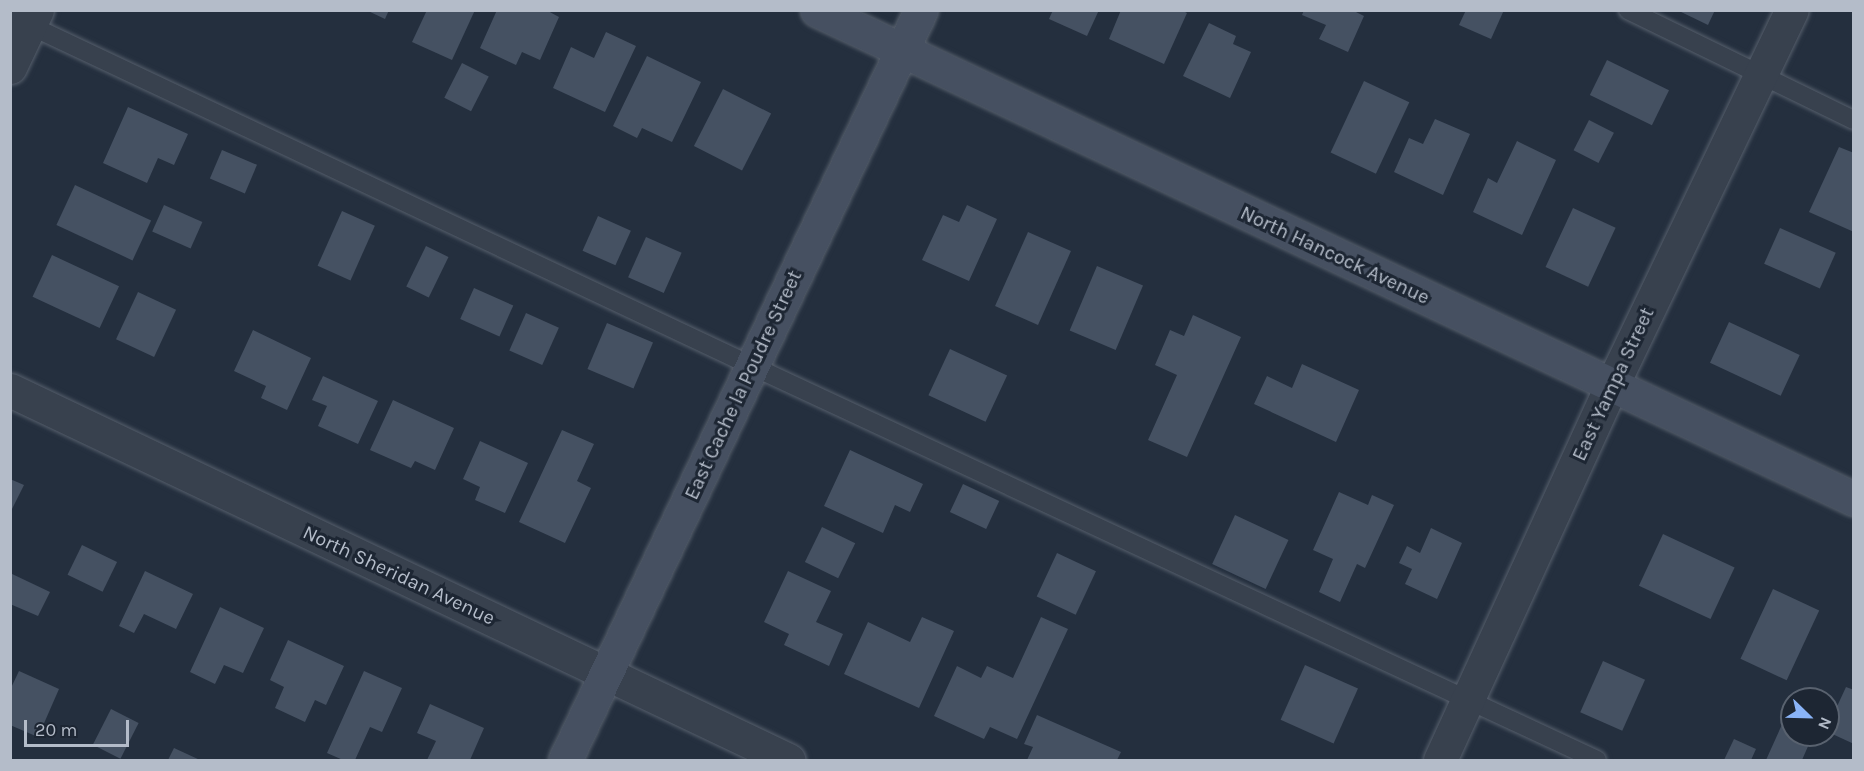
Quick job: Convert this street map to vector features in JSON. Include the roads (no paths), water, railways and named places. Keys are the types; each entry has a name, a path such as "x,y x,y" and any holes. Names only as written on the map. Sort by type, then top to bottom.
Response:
{"main road":[{"name":"North Hancock Avenue","path":"817,10 1854,499"},
{"name":"East Cache la Poudre Street","path":"565,760 921,10"}],"street":[{"name":"East Yampa Street","path":"1440,760 1612,385 1792,10"},
{"path":"10,67 26,17"},
{"name":"North Sheridan Avenue","path":"10,390 788,760"}],"lane":[{"path":"1628,10 1854,120"},
{"path":"26,17 752,366 1597,760"}]}
